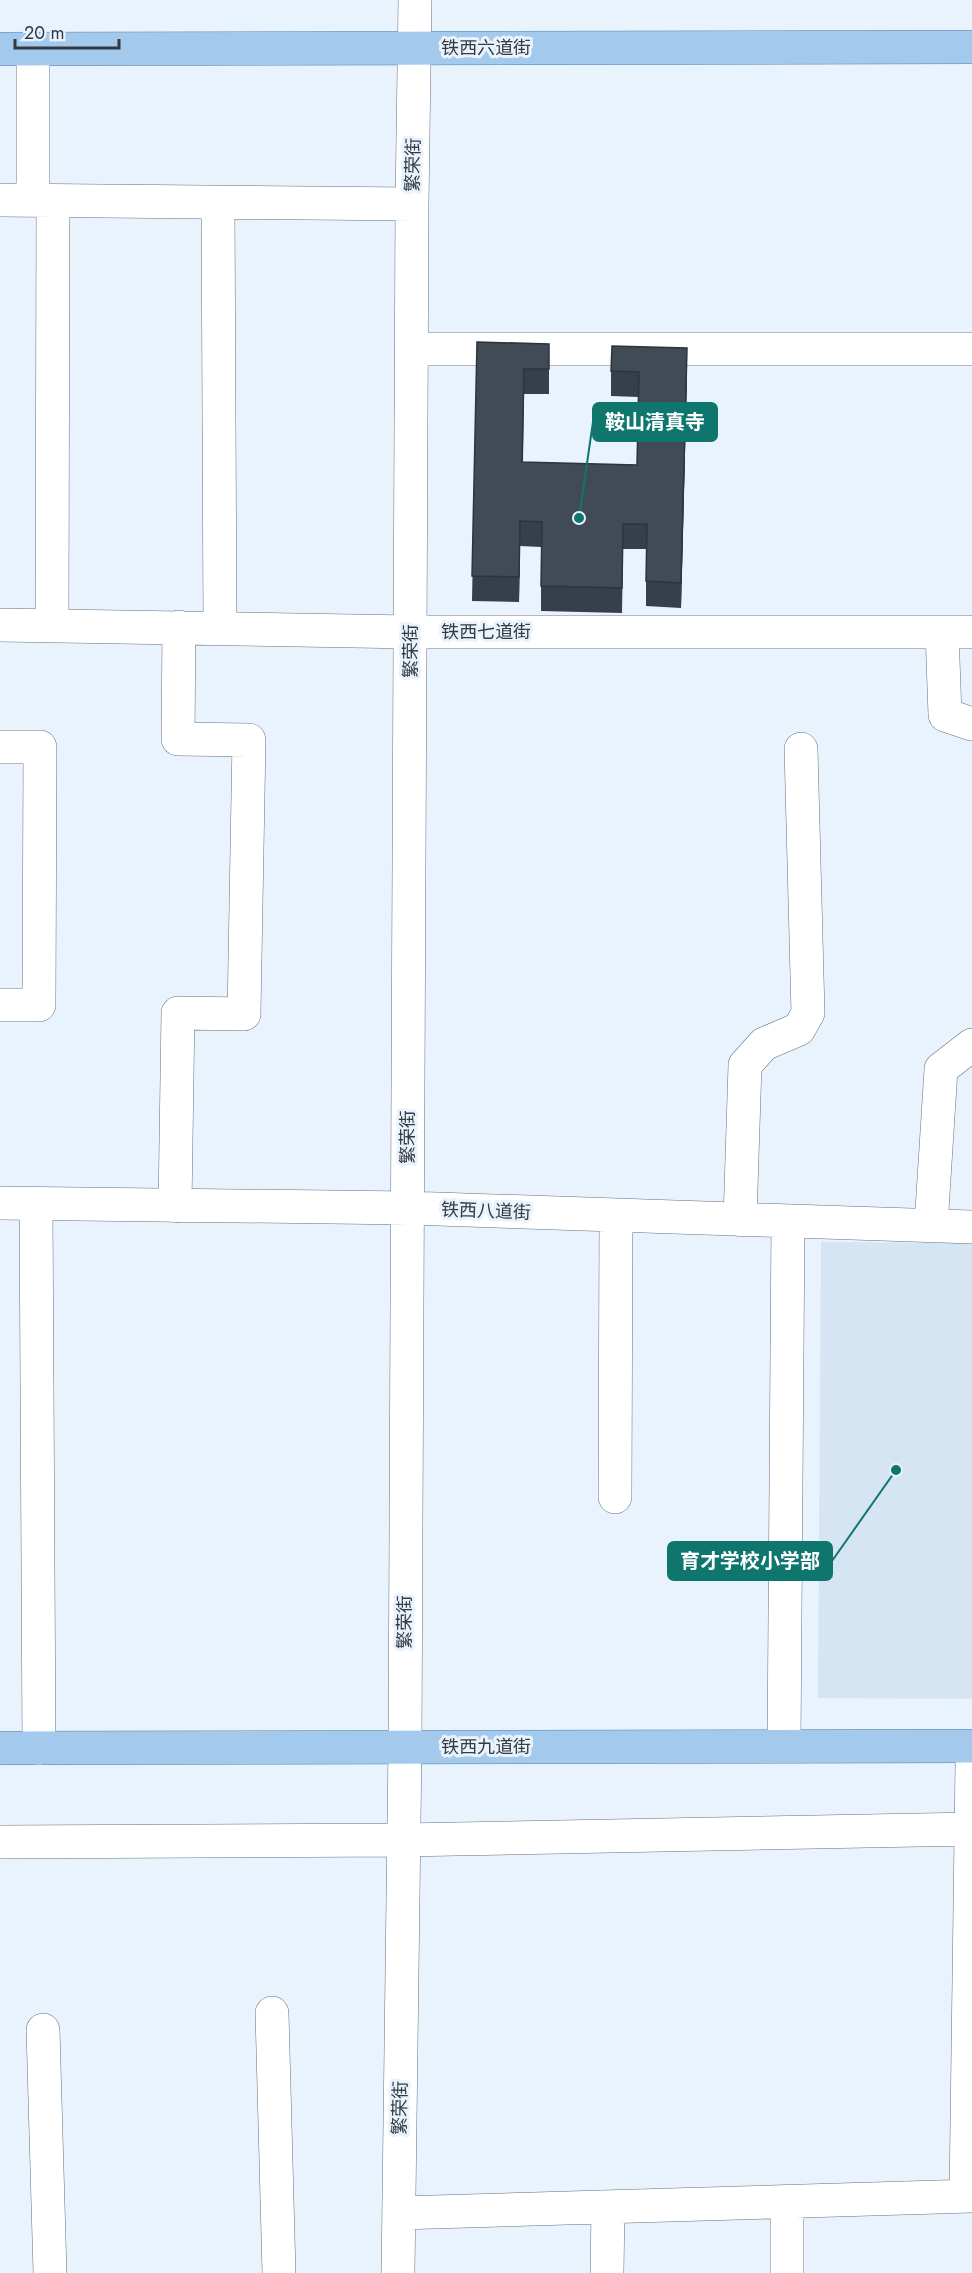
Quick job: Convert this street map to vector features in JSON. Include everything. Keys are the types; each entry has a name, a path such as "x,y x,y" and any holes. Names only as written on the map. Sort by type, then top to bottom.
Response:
{"main road":[{"name":"铁西六道街","path":"0,49 972,47"},
{"name":"铁西九道街","path":"0,1748 972,1746"}],"street":[{"name":"繁荣街","path":"398,2273 405,1747 412,204 415,0"},
{"path":"33,49 43,201 52,626"},
{"path":"0,200 218,204 412,204"},
{"path":"218,204 220,628"},
{"path":"413,349 972,349"},
{"name":"铁西七道街","path":"0,625 411,632 957,632"},
{"path":"175,1206 178,1013 244,1014 249,740 178,739 179,627"},
{"path":"957,632 945,715 972,724"},
{"path":"0,747 40,747 39,1005 0,1005"},
{"path":"740,1220 745,1065 764,1044 799,1029 808,1013 801,749"},
{"path":"931,1226 941,1069 972,1045"},
{"name":"铁西八道街","path":"0,1203 408,1208 972,1227"},
{"path":"36,1204 39,1748"},
{"path":"615,1497 616,1215"},
{"path":"784,1746 788,1221"},
{"path":"399,2213 969,2196 972,1764"},
{"path":"0,1842 403,1840 971,1829"},
{"path":"272,2013 279,2273"},
{"path":"43,2030 50,2273"},
{"path":"787,2201 787,2273"},
{"path":"607,2273 608,2207"}],"shaded area":[{"path":"821,1242 972,1243 972,1699 818,1698"}],"building":[{"path":"477,342 549,344 549,369 524,369 522,462 637,465 639,372 611,371 612,346 687,348 681,583 646,581 647,524 623,524 622,588 541,586 542,522 520,521 519,577 472,576"}],"place":[{"name":"鞍山清真寺","path":"579,518"},
{"name":"育才学校小学部","path":"896,1470"}]}
